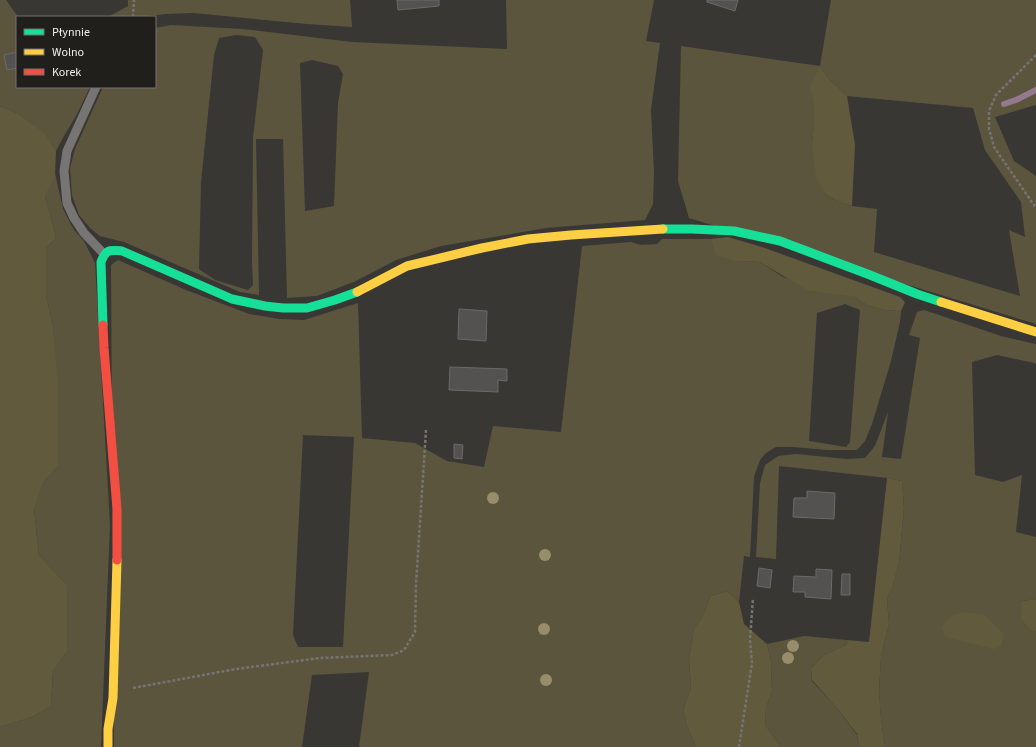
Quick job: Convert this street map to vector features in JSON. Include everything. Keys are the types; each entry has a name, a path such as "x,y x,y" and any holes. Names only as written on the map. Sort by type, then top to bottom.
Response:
{"street":[{"path":"108,747 108,729 112,698 117,572 117,509 104,348 101,262 104,254 108,251 122,251 232,300 283,308 307,308 353,294 407,266 489,246 528,239 673,229 734,231 780,241 918,294 1036,332"}],"lane":[{"path":"96,88 67,152 64,171 67,203 74,218 84,233 104,254"}],"path":[{"path":"133,16 134,0"},
{"path":"1036,55 996,95 989,111 989,129 994,147 1036,208"},
{"path":"112,698 129,689 236,669 320,658 392,655 404,650 415,632 416,576 426,430"},
{"path":"739,747 752,663 750,640 753,598"}],"shaded area":[{"path":"0,0 6,0 17,16 16,16 16,88 90,88 76,116 56,151 43,133 19,114 0,106"},
{"path":"128,0 350,0 352,27 193,13 147,16 110,16 128,6"},
{"path":"506,0 654,0 646,41 660,43 651,110 654,173 653,204 645,220 546,228 441,246 396,260 356,281 317,296 287,298 283,139 256,139 259,295 240,292 124,242 100,236 90,228 79,215 72,195 70,168 75,149 103,88 156,88 156,28 171,25 243,29 352,42 507,49","holes":["236,35 255,37 263,50 253,138 253,285 248,290 215,280 199,269 201,182 214,55 219,38","312,60 338,66 343,74 338,103 334,206 305,211 300,63"]},
{"path":"831,0 1036,0 1036,105 995,117 1014,161 1036,176 1036,324 689,218 678,181 681,46 820,66","holes":["820,66 829,79 847,96 973,108 985,150 1021,202 1025,237 1009,230 1020,296 874,252 877,209 852,206 837,201 825,194 812,144"]},
{"path":"820,66 829,79 847,96 855,145 852,206 837,201 825,194 816,176 812,144 815,109 810,87"},
{"path":"0,106 19,114 44,133 56,151 55,175 45,197 56,238 46,248 46,295 53,326 58,388 58,466 43,483 34,509 39,555 67,585 67,652 53,671 51,706 32,717 0,727"},
{"path":"55,173 63,209 74,230 84,241 95,263 110,525 101,747 0,747 0,727 32,717 51,706 53,671 67,652 67,585 39,555 34,508 43,483 58,466 53,326 46,295 46,248 56,238 45,197"},
{"path":"728,237 762,247 900,297 905,302 901,311 884,310 867,305 854,297 807,290 760,262 736,261 716,255 711,239"},
{"path":"662,239 711,239 736,261 760,262 783,277 854,297 867,305 884,310 901,311 891,361 872,424 865,441 857,450 776,447 766,453 760,460 754,477 750,557 744,556 739,602 727,591 711,596 702,617 694,629 689,658 691,689 683,709 687,726 696,747 359,747 369,672 312,675 302,747 114,747 111,265 118,260 186,290 249,314 280,319 304,320 358,303 362,438 415,443 447,461 484,467 493,426 561,432 582,246 631,242 641,245 657,244","holes":["845,304 860,310 850,442 846,447 809,441 817,313","303,435 354,437 343,647 298,647 293,635"]},
{"path":"924,310 1001,336 1036,344 1036,364 997,355 972,362 975,475 1003,482 1022,475 1016,532 1036,537 1036,599 1022,601 1032,631 1036,631 1036,747 885,747 879,691 881,657 889,624 887,598 892,589 899,563 904,508 902,481 779,466 776,559 756,557 760,483 765,465 778,456 796,454 847,459 865,458 875,446 888,412 882,457 901,459 920,338 909,335 917,312"},
{"path":"887,478 902,481 904,508 899,563 892,589 887,598 889,624 881,657 879,691 885,747 859,747 857,734 812,680 811,668 824,655 846,645 847,640 869,642"},
{"path":"727,591 739,602 744,624 767,644 771,661 772,692 766,707 765,725 781,747 696,747 687,726 683,709 691,689 689,658 694,629 702,617 711,596"},
{"path":"1036,599 1036,631 1032,631 1021,619 1022,601"},
{"path":"962,612 983,614 1004,634 1001,646 994,649 945,637 942,627 951,616"},
{"path":"804,636 847,640 846,645 824,655 811,668 812,681 836,707 857,735 859,747 781,747 765,725 766,707 772,692 771,661 767,644"}],"building":[{"path":"397,0 439,0 439,6 398,10"},
{"path":"707,0 738,0 735,11 707,2"},
{"path":"16,52 16,68 7,70 4,55"},
{"path":"459,309 487,311 486,341 458,339"},
{"path":"450,367 507,369 507,381 498,380 498,392 449,390"},
{"path":"454,444 463,445 462,459 454,458"},
{"path":"807,491 835,493 834,519 793,517 794,498 807,498"},
{"path":"759,568 772,570 770,588 757,586"},
{"path":"816,569 832,570 831,599 805,597 805,592 793,592 794,576 816,577"},
{"path":"842,574 850,574 850,595 841,595"}],"waterway":[{"path":"1004,104 1036,90"}],"traffic: fast":[{"path":"663,229 734,231 780,241 941,302"},
{"path":"103,325 101,262 108,251 122,251 232,299 265,306 307,308 357,292"}],"traffic: slow":[{"path":"357,292 407,266 482,248 528,239 663,229"},
{"path":"941,302 1036,332"},
{"path":"108,747 108,729 113,698 117,560"}],"traffic: jam":[{"path":"103,325 117,509 117,560"}]}
